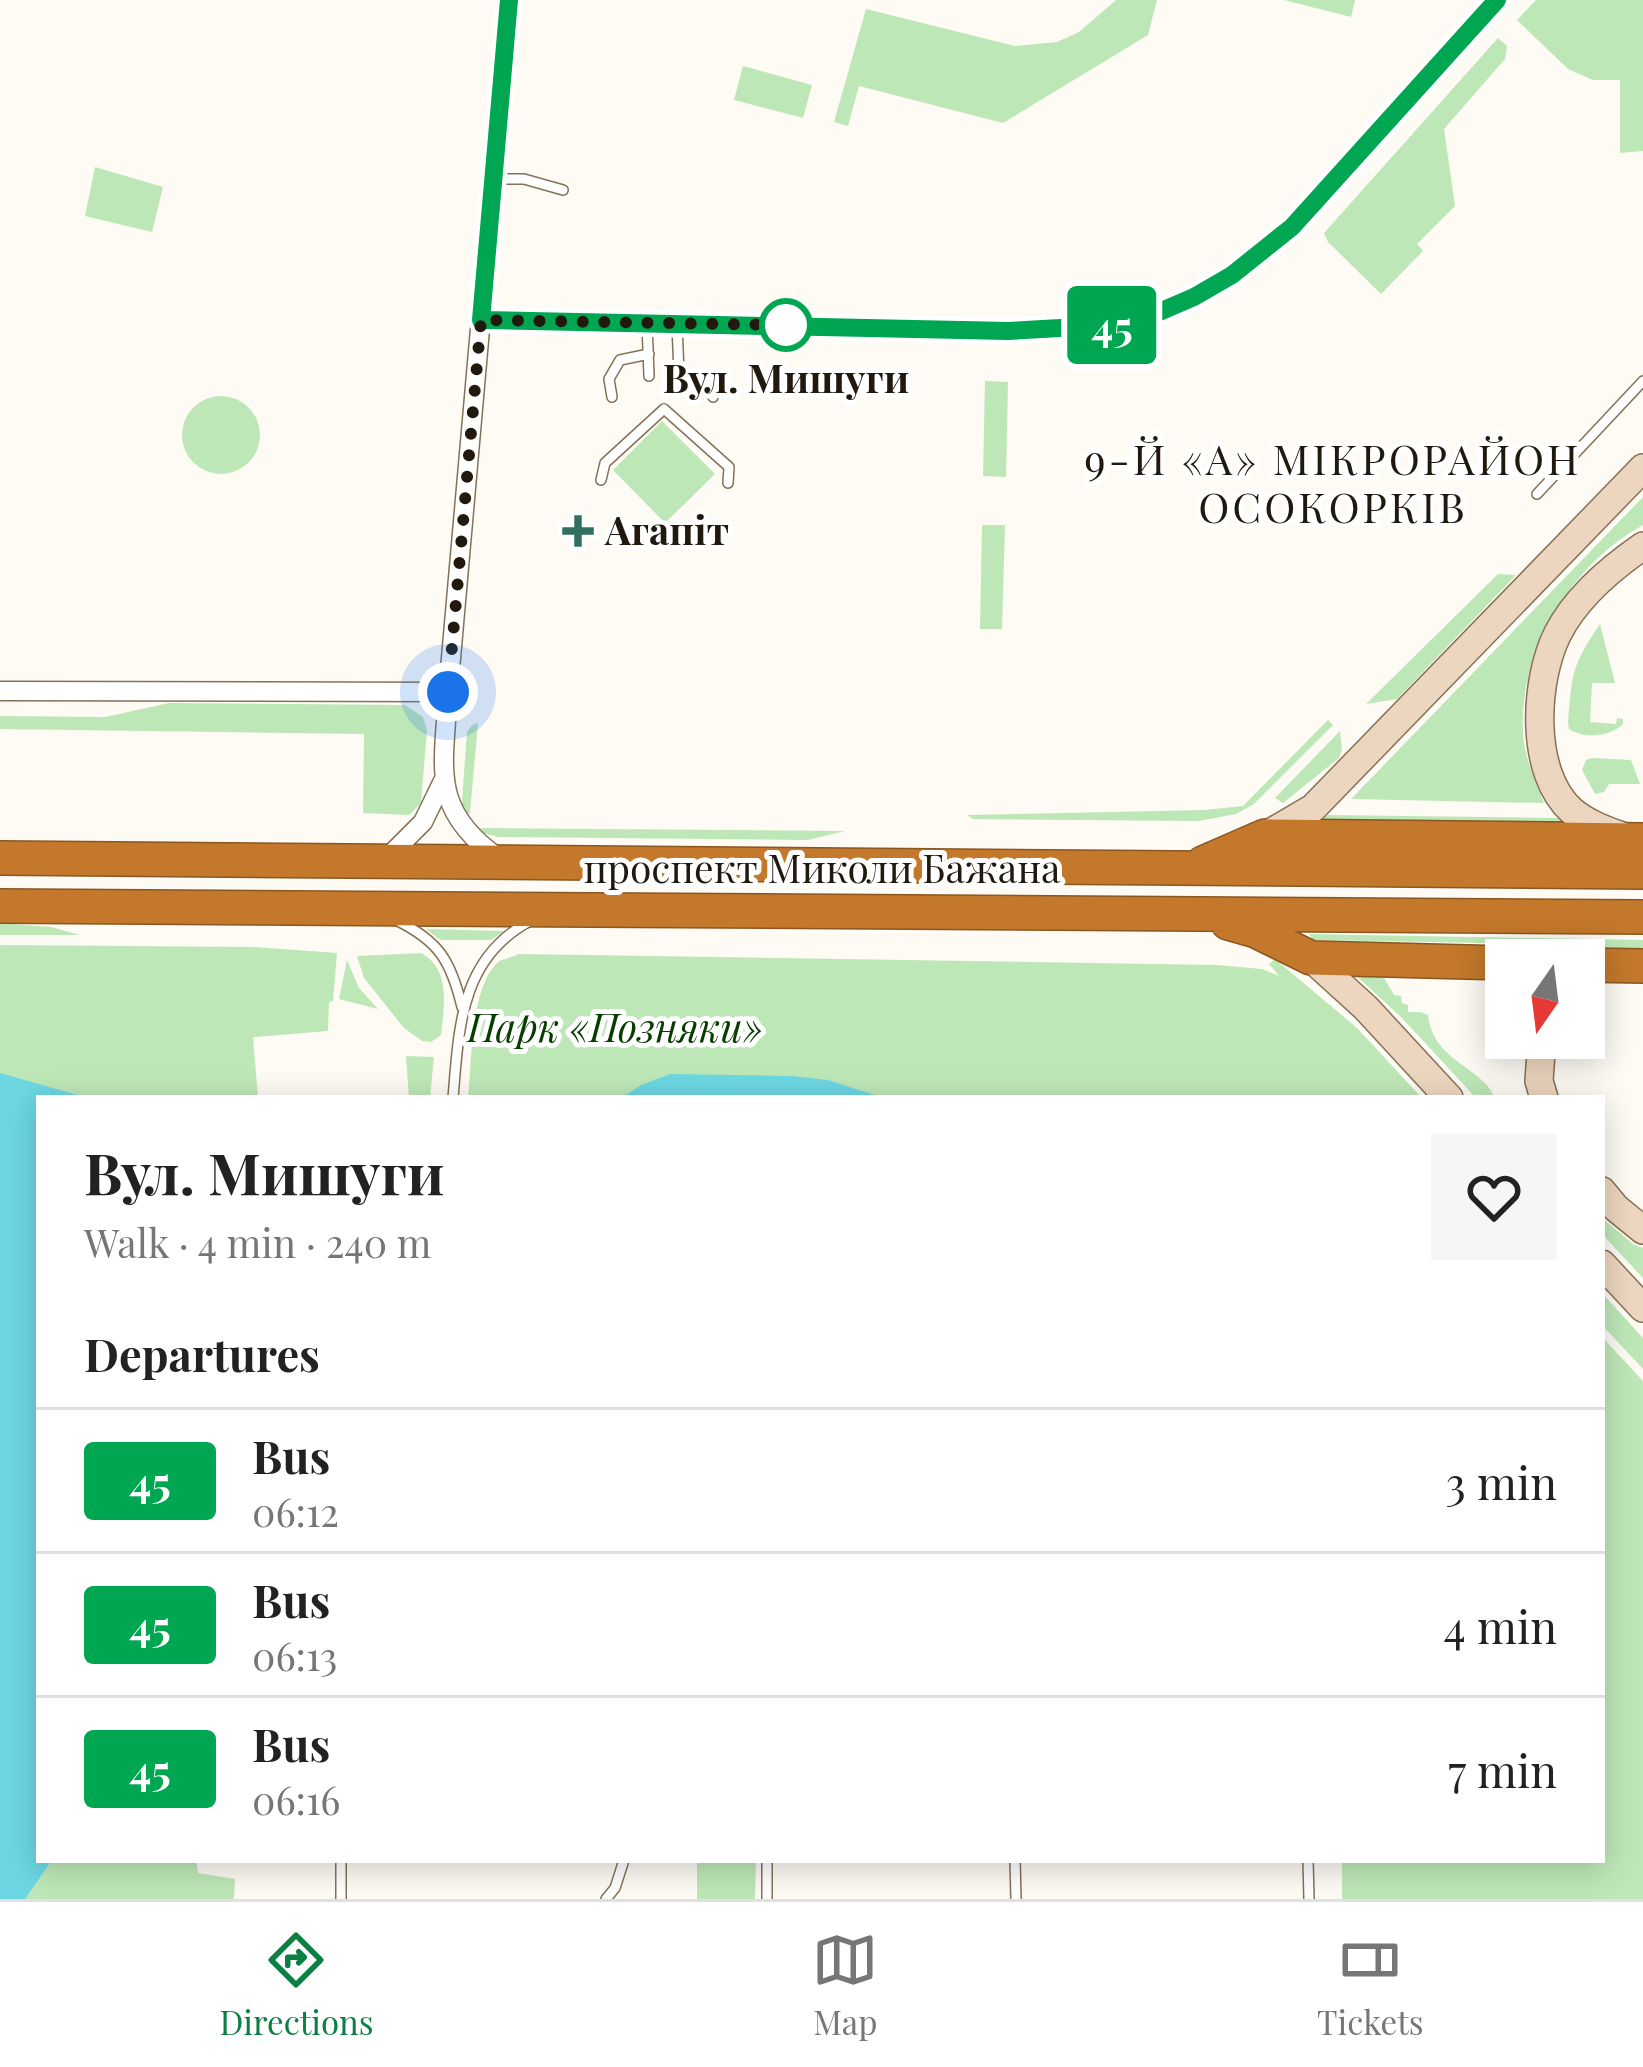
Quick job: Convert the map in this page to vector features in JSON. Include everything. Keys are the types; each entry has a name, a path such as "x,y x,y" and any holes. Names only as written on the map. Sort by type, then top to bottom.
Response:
{"highway":[{"path":"1191,868 1265,836 1639,851"},
{"name":"проспект Миколи Бажана","path":"0,858 1191,868 1639,851"},
{"name":"проспект Миколи Бажана","path":"0,906 1643,917"},
{"path":"1196,914 1256,931 1311,958 1485,962"},
{"path":"1605,965 1643,965"}],"main road":[{"path":"1265,836 1313,808 1643,468"},
{"path":"1639,851 1570,810 1552,784 1540,738 1540,695 1559,631 1589,592 1643,546"},
{"path":"1311,958 1366,1008 1446,1095"},
{"path":"1541,1059 1543,1095"},
{"path":"1605,1195 1643,1230"},
{"path":"1605,1267 1643,1308"}],"street":[{"path":"504,862 469,835 450,805 443,781 509,0"},
{"path":"481,320 1008,331 1143,319 1232,275 1292,227 1497,0"},
{"path":"0,691 448,692"},
{"path":"384,861 423,822 443,781"}],"lane":[{"path":"492,179 524,179 563,190"},
{"path":"647,323 649,376"},
{"path":"677,323 679,375"},
{"path":"612,397 609,379 620,360 649,354"},
{"path":"713,397 714,376"},
{"path":"1537,494 1643,381"},
{"path":"601,480 605,464 664,409 729,467 728,483"},
{"path":"453,1095 463,1008 477,974 496,945 555,908"},
{"path":"368,910 424,934 437,946 456,981 463,1008"},
{"path":"341,1863 341,1899"},
{"path":"606,1899 623,1863"},
{"path":"767,1863 767,1899"},
{"path":"1015,1863 1016,1899"},
{"path":"1308,1863 1310,1899"}],"green space":[{"path":"1116,0 1157,0 1148,35 1003,123 859,86 848,126 834,122 866,9 1015,46 1057,42 1079,32"},
{"path":"1284,0 1355,0 1351,17"},
{"path":"1536,0 1643,0 1643,151 1620,153 1620,80 1593,80 1568,69 1517,20"},
{"path":"1498,38 1507,46 1505,59 1444,129 1455,206 1417,244 1423,251 1381,294 1324,233"},
{"path":"743,66 812,85 803,118 734,100"},
{"path":"95,167 163,187 152,232 85,216"},
{"path":"985,381 1008,382 1006,477 983,476"},
{"path":"221,396 248,408 260,435 248,462 221,474 194,462 182,435 194,408"},
{"path":"662,421 715,474 665,523 613,470"},
{"path":"1643,497 1643,525 1617,542 1572,586 1554,612 1530,670 1524,741 1544,803 1351,799"},
{"path":"982,525 1005,525 1002,629 980,629"},
{"path":"1498,574 1516,575 1397,699 1366,704"},
{"path":"1600,624 1615,683 1592,683 1590,722 1616,724 1617,718 1623,724 1611,732 1589,735 1569,729 1569,705 1579,660"},
{"path":"169,703 405,705 423,717 427,730 421,803 409,815 363,813 364,734 0,729 0,716 105,717"},
{"path":"1328,720 1333,725 1254,804 1236,814 1199,821 973,819 967,815 1243,806"},
{"path":"478,723 470,813 461,814 467,732"},
{"path":"1340,731 1339,758 1283,803 1275,798"},
{"path":"1592,758 1631,760 1640,784 1609,784 1604,792 1595,794 1582,770"},
{"path":"1328,815 1560,818 1564,826 1320,821"},
{"path":"480,828 845,831 808,840 498,837"},
{"path":"0,923 51,927 80,935 0,935"},
{"path":"426,929 504,931 491,940 440,940"},
{"path":"1309,934 1587,939 1485,939 1485,943 1313,940"},
{"path":"1605,939 1643,940 1643,953 1605,952"},
{"path":"0,945 253,947 337,953 328,1031 253,1037 258,1095 36,1095 36,1863 196,1863 198,1873 235,1879 234,1899 0,1899"},
{"path":"421,953 437,968 443,989 441,1035 431,1042 404,1028 364,978 357,956"},
{"name":"Парк «Позняки»","path":"519,954 1217,965 1262,969 1279,976 1269,964 1275,959 1357,1028 1419,1095 468,1095 478,1004 483,986 501,960"},
{"path":"347,960 359,988 378,1009 339,999"},
{"path":"1350,970 1380,971 1394,995 1408,1005 1408,1012 1428,1015 1439,1043 1493,1095 1473,1095"},
{"path":"406,1056 434,1057 430,1095 409,1095"},
{"path":"1605,1221 1643,1248 1643,1278 1605,1237"},
{"path":"1605,1296 1643,1338 1643,1369 1605,1328"},
{"path":"1605,1340 1643,1381 1643,1899 1342,1899 1342,1863 1605,1863"},
{"path":"697,1863 756,1863 755,1899 697,1899"}],"water":[{"path":"0,1073 77,1095 36,1095 36,1863 50,1863 25,1899 0,1899"},
{"path":"670,1074 791,1076 828,1080 875,1095 626,1095"}],"bus line":[{"name":"45","path":"509,0 481,320 1008,331 1143,319 1232,275 1292,227 1497,0"}],"place":[{"name":"Вул. Мишуги","path":"786,325"},
{"name":"Агапіт","path":"578,531"}],"district":[{"name":"9-Й «А» МІКРОРАЙОН ОСОКОРКІВ","path":"1333,484"}],"route":[{"path":"448,692 481,320 786,325"}]}
